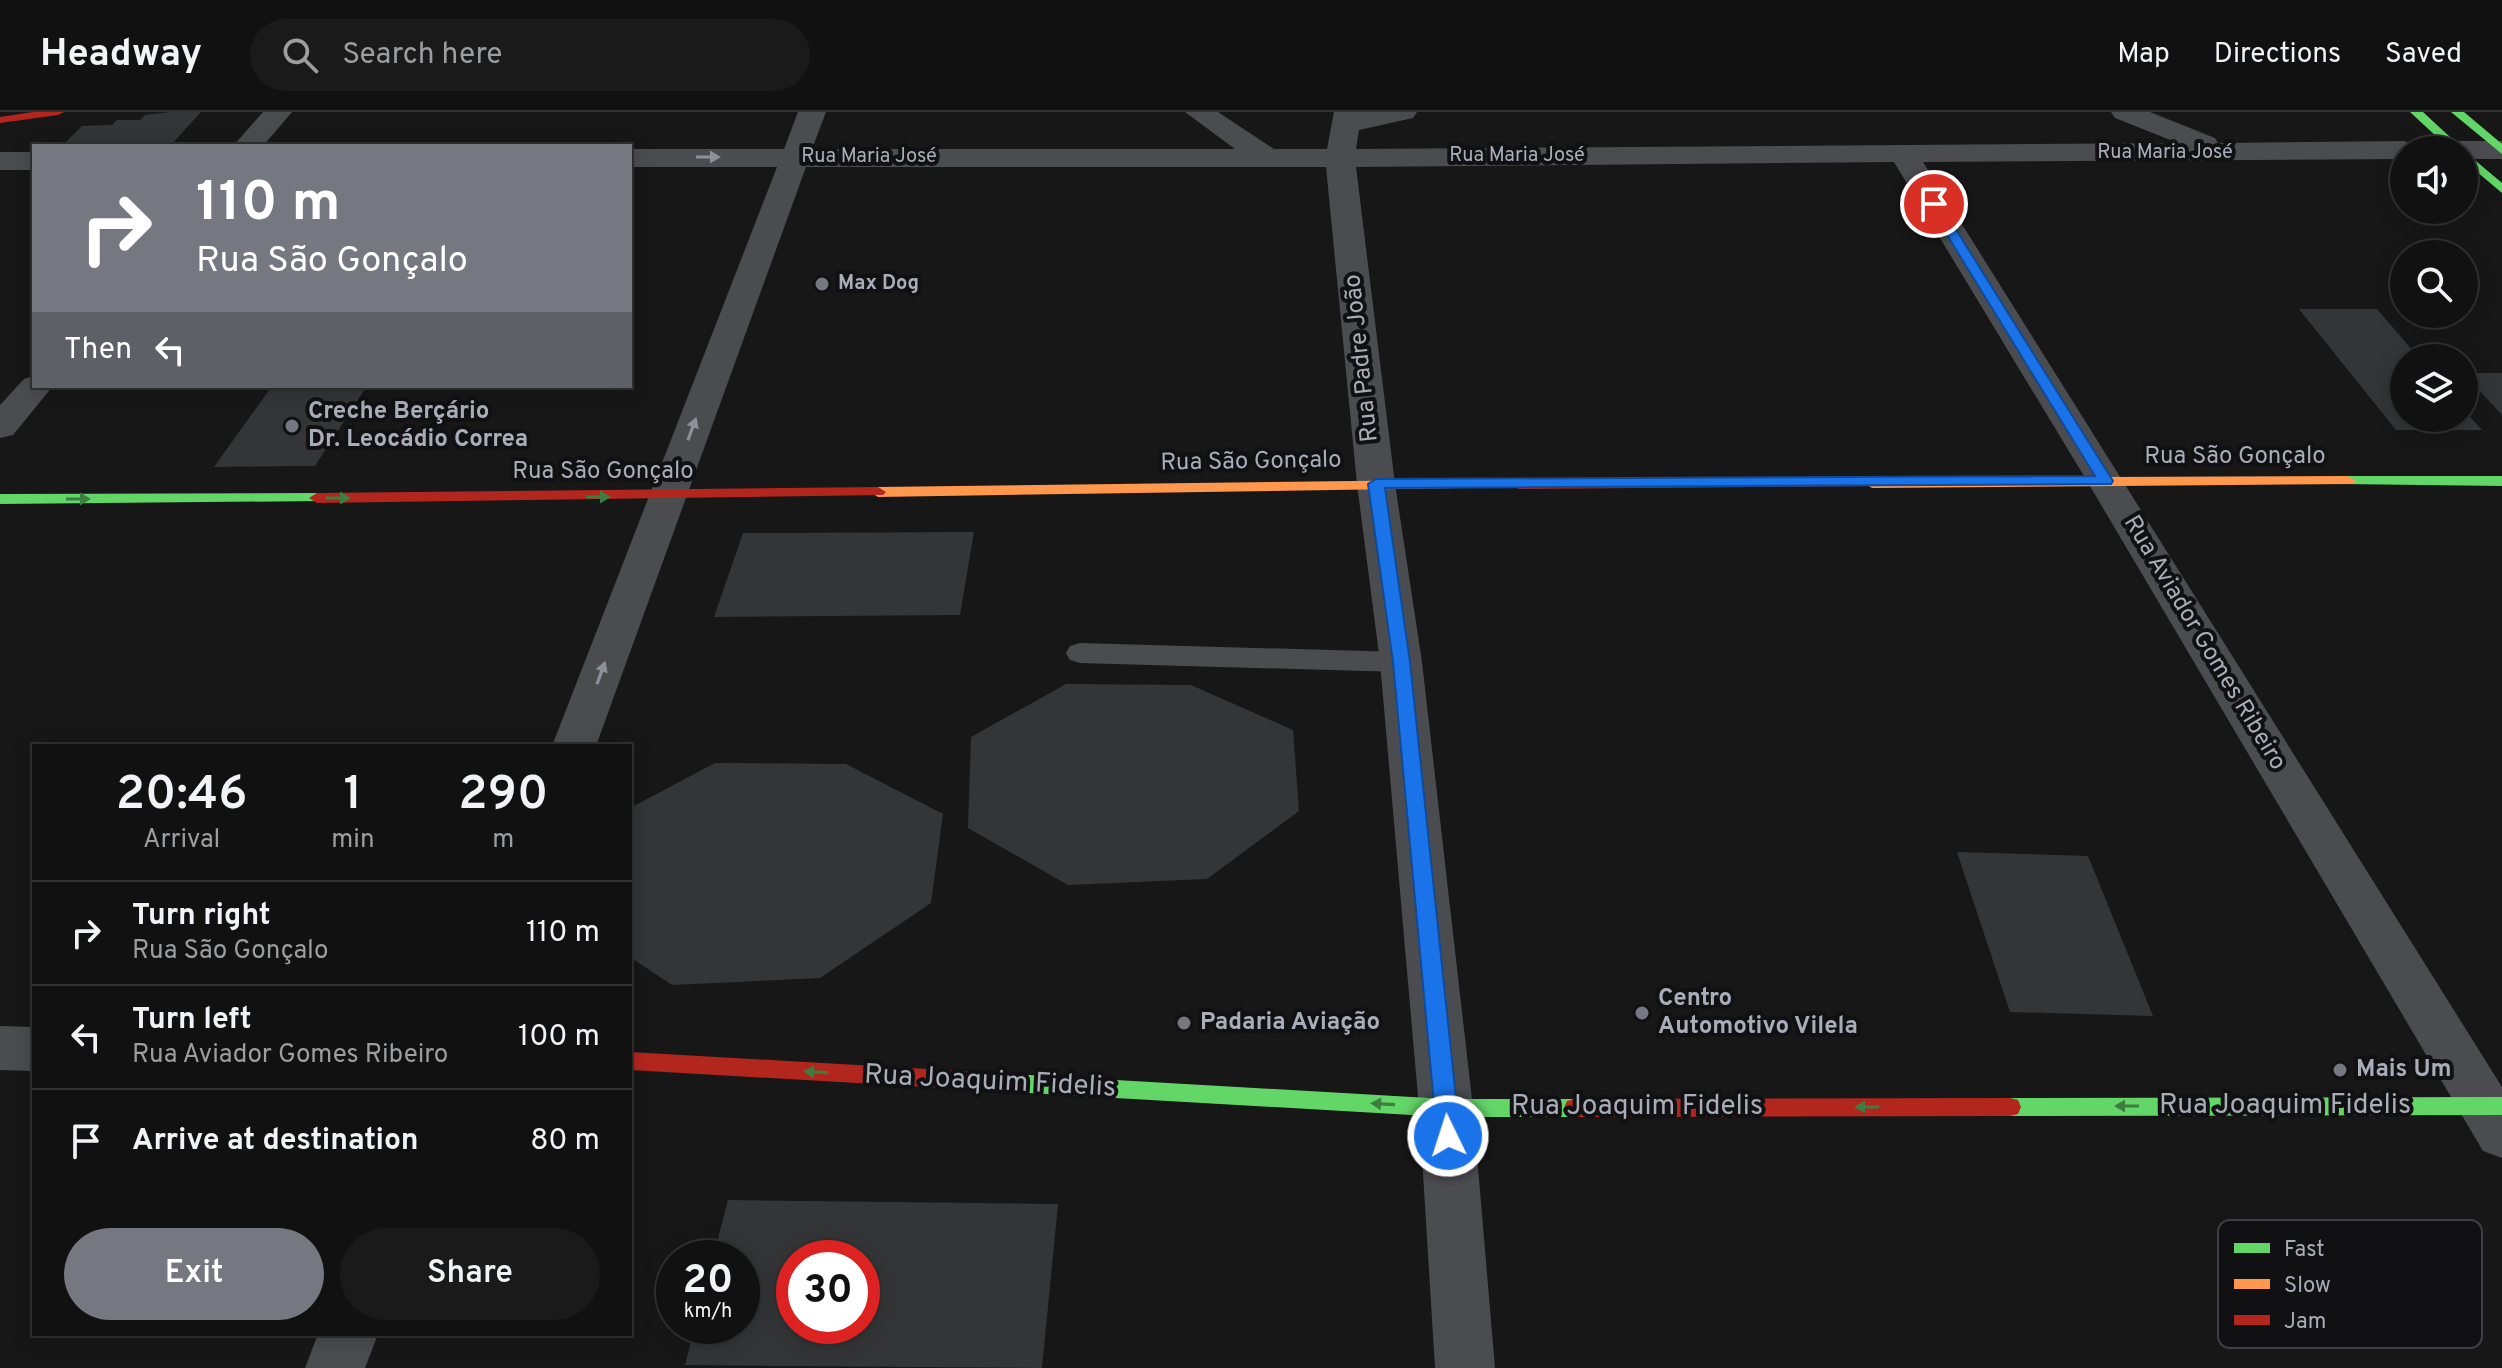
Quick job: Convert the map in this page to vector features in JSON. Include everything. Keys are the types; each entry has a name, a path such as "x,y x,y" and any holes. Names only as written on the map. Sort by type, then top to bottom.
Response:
{"street":[{"path":"0,120 58,112"},
{"path":"249,144 278,112"},
{"path":"575,744 812,112"},
{"path":"1199,112 1266,157"},
{"path":"1344,131 1403,112"},
{"path":"2125,112 2226,153"},
{"path":"2416,112 2443,136"},
{"path":"2457,112 2502,150"},
{"name":"Rua Maria José","path":"632,158 1266,157 1344,131 1903,154 2390,150"},
{"name":"Rua Padre João","path":"1344,131 1376,484 1401,662 1446,1108 1465,1368"},
{"path":"2478,150 2502,150"},
{"name":"Rua Aviador Gomes Ribeiro","path":"1903,154 2496,1115"},
{"path":"0,161 32,161"},
{"path":"2478,168 2502,189"},
{"path":"0,427 34,388"},
{"name":"Rua São Gonçalo","path":"0,499 667,496 1376,484 2502,481"},
{"path":"0,1048 32,1049"},
{"name":"Rua Joaquim Fidelis","path":"632,1061 1446,1108 2496,1115"},
{"path":"335,1368 347,1336"}],"lane":[{"path":"1080,653 1401,662"}],"building":[{"path":"201,112 172,144 64,144 82,126 112,125 117,120 140,120 145,115"},
{"path":"2299,309 2377,309 2390,328 2407,344 2390,344 2390,423"},
{"path":"2478,373 2502,373 2502,415 2478,389"},
{"name":"Creche Berçário Dr. Leocádio Correa","path":"271,388 366,388 315,466 214,467"},
{"path":"974,532 960,615 714,617 743,533"},
{"path":"1066,684 1191,685 1293,730 1299,811 1207,879 1068,885 968,828 971,737"},
{"path":"715,763 846,764 943,814 931,903 820,978 672,985 632,958 632,807"},
{"path":"1957,852 2088,856 2153,1016 2010,1012"},
{"path":"728,1200 1058,1204 1042,1368 685,1365 690,1344 760,1344 760,1240 718,1240"}],"traffic: fast":[{"path":"2416,112 2443,136"},
{"path":"2457,112 2502,150"},
{"path":"2478,168 2502,189"},
{"path":"2348,481 2502,481"},
{"path":"0,499 317,498"},
{"path":"1013,1083 1446,1108 1575,1108"},
{"path":"2010,1107 2502,1106"}],"traffic: slow":[{"path":"1872,483 2348,481"},
{"path":"878,492 1519,484"}],"traffic: jam":[{"path":"0,120 58,112"},
{"path":"1519,484 1872,483"},
{"path":"317,498 878,492"},
{"path":"632,1061 1013,1083"},
{"path":"1575,1108 2010,1107"}],"place":[{"name":"Max Dog","path":"822,284"},
{"name":"Creche Berçário Dr. Leocádio Correa","path":"292,426"},
{"name":"Centro Automotivo Vilela","path":"1642,1013"},
{"name":"Padaria Aviação","path":"1184,1023"},
{"name":"Mais Um","path":"2340,1070"}],"route":[{"path":"1448,1136 1401,662 1376,484 2106,481 1934,204"}]}
